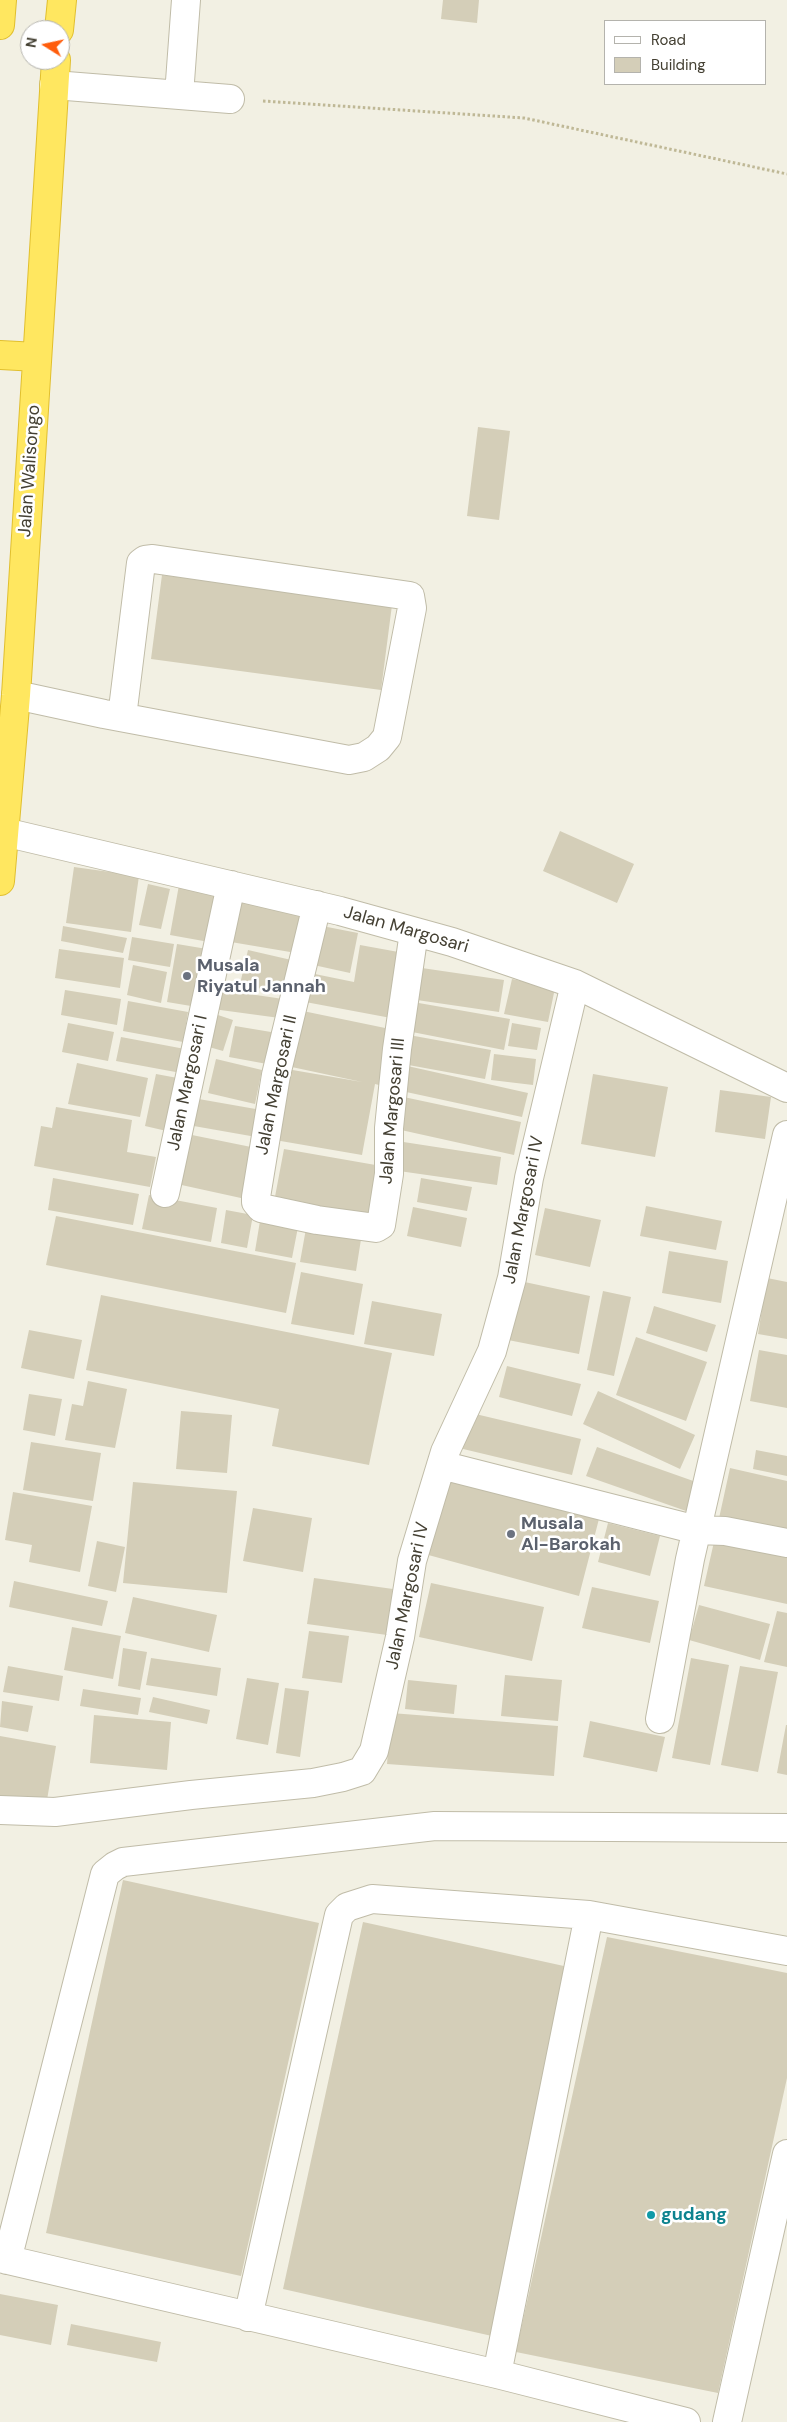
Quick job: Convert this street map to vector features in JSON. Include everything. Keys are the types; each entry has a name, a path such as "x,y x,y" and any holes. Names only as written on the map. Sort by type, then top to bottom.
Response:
{"highway":[{"path":"0,24 2,0"},
{"path":"60,20 62,0"},
{"name":"Jalan Walisongo","path":"0,881 16,695 55,73"},
{"path":"0,355 37,356"}],"street":[{"path":"179,95 186,0"},
{"path":"55,73 179,95 230,99"},
{"path":"16,695 122,717 349,760 364,757 378,748 387,737 412,608 410,596 153,559 145,560 141,563 122,717"},
{"name":"Jalan Margosari","path":"4,832 317,905 414,932 575,984 787,1088"},
{"name":"Jalan Margosari I","path":"165,1193 231,885"},
{"name":"Jalan Margosari II","path":"317,905 276,1075 256,1202 261,1208 317,1220"},
{"name":"Jalan Margosari III","path":"317,1220 376,1228 382,1224 389,1174 389,1128 397,1049 414,932"},
{"name":"Jalan Margosari IV","path":"0,1810 54,1812 191,1795 313,1783 362,1771 374,1751 400,1637 412,1561 441,1465 492,1351 512,1278 529,1178 575,984"},
{"path":"660,1718 697,1530 756,1264 787,1135"},
{"path":"441,1465 697,1530 725,1531 787,1543"},
{"path":"686,2422 497,2374 4,2259 106,1874 115,1866 123,1862 435,1826 787,1828"},
{"path":"248,2316 339,1915 347,1907 372,1899 589,1915 787,1951"},
{"path":"497,2374 589,1915"},
{"path":"727,2422 787,2154"}],"path":[{"path":"230,99 524,118 787,174"}],"building":[{"path":"443,0 479,0 477,23 441,19"},
{"path":"478,427 510,431 499,520 467,516"},
{"path":"162,575 392,605 381,690 151,659"},
{"path":"560,831 634,864 617,903 543,871"},
{"path":"74,867 139,876 131,932 66,923"},
{"path":"148,884 170,889 161,929 139,925"},
{"path":"179,885 218,892 209,942 170,935"},
{"path":"232,899 310,912 302,954 225,941"},
{"path":"317,925 358,933 350,973 309,964"},
{"path":"63,926 127,938 123,953 61,941"},
{"path":"132,937 174,944 170,967 128,960"},
{"name":"Musala Riyatul Jannah","path":"177,944 207,949 197,1007 167,1002"},
{"path":"360,945 404,953 391,1018 300,1001 305,972 354,982"},
{"path":"59,949 124,958 120,988 55,978"},
{"path":"248,950 300,962 292,996 240,984"},
{"path":"133,965 167,972 161,1003 127,995"},
{"path":"415,967 504,980 499,1012 410,999"},
{"path":"512,979 555,988 548,1022 504,1014"},
{"path":"215,989 290,1000 287,1019 213,1009"},
{"path":"65,990 121,999 117,1025 61,1015"},
{"path":"128,1001 188,1012 183,1042 123,1031"},
{"path":"413,1002 510,1019 504,1050 407,1031"},
{"path":"298,1010 390,1029 379,1085 375,1084 362,1155 269,1139 281,1068 362,1082 287,1066"},
{"path":"212,1013 233,1020 223,1051 202,1045"},
{"path":"68,1023 114,1032 108,1061 62,1052"},
{"path":"512,1023 541,1028 537,1050 508,1046"},
{"path":"235,1026 283,1034 278,1066 229,1057"},
{"path":"409,1035 491,1050 485,1079 403,1064"},
{"path":"121,1037 185,1049 181,1073 116,1061"},
{"path":"494,1054 536,1059 533,1085 491,1080"},
{"path":"216,1059 262,1070 255,1104 208,1093"},
{"path":"77,1063 148,1078 140,1117 68,1104"},
{"path":"403,1065 528,1093 522,1117 397,1090"},
{"path":"156,1074 183,1079 171,1132 145,1126"},
{"path":"593,1074 668,1087 655,1157 581,1144"},
{"path":"720,1090 771,1097 765,1139 715,1132"},
{"path":"399,1096 521,1122 514,1155 392,1128"},
{"path":"193,1098 267,1111 262,1138 188,1125"},
{"path":"56,1107 132,1120 127,1152 156,1157 150,1187 34,1166 41,1126 52,1128"},
{"path":"187,1134 261,1149 250,1200 177,1184"},
{"path":"397,1141 501,1157 497,1185 392,1170"},
{"path":"284,1149 387,1167 377,1220 274,1202"},
{"path":"53,1178 139,1194 133,1225 48,1210"},
{"path":"421,1178 472,1187 467,1211 417,1202"},
{"path":"149,1195 217,1208 211,1242 142,1229"},
{"path":"646,1206 722,1221 716,1250 640,1236"},
{"path":"413,1207 467,1218 461,1247 407,1236"},
{"path":"545,1208 601,1220 590,1267 535,1255"},
{"path":"226,1210 253,1215 247,1248 221,1243"},
{"path":"261,1215 299,1222 292,1258 255,1251"},
{"path":"56,1216 296,1263 286,1313 46,1265"},
{"path":"307,1223 362,1233 356,1271 300,1262"},
{"path":"669,1251 728,1261 721,1303 662,1293"},
{"path":"301,1272 363,1284 354,1335 291,1324"},
{"path":"767,1278 787,1282 787,1339 758,1334"},
{"path":"520,1281 590,1296 579,1354 508,1340"},
{"path":"603,1291 631,1297 614,1376 587,1370"},
{"path":"101,1295 392,1353 369,1465 272,1446 279,1409 86,1370"},
{"path":"372,1301 442,1314 434,1356 364,1344"},
{"path":"654,1306 716,1325 707,1352 646,1333"},
{"path":"29,1330 82,1340 74,1379 21,1368"},
{"path":"636,1337 707,1362 686,1421 616,1395"},
{"path":"759,1350 787,1355 787,1408 750,1401"},
{"path":"507,1366 581,1384 572,1416 499,1397"},
{"path":"88,1381 127,1389 115,1448 65,1440 72,1404 83,1406"},
{"path":"598,1391 695,1435 680,1469 583,1424"},
{"path":"29,1394 62,1399 55,1436 23,1430"},
{"path":"181,1411 232,1415 227,1473 176,1469"},
{"path":"467,1412 581,1439 572,1475 459,1448"},
{"path":"31,1442 101,1453 93,1501 23,1490"},
{"path":"597,1447 699,1483 689,1512 586,1476"},
{"path":"756,1450 787,1456 787,1476 753,1469"},
{"path":"730,1468 787,1481 787,1537 718,1523"},
{"name":"Musala Al-Barokah","path":"443,1472 600,1515 579,1596 421,1553"},
{"path":"133,1482 237,1491 227,1593 123,1583"},
{"path":"13,1492 92,1506 80,1572 29,1562 32,1545 5,1540"},
{"path":"253,1508 312,1518 303,1572 243,1561"},
{"path":"608,1523 660,1536 650,1576 598,1562"},
{"path":"716,1533 787,1549 787,1604 704,1586"},
{"path":"97,1541 125,1547 116,1592 88,1586"},
{"path":"314,1578 393,1589 387,1635 307,1624"},
{"path":"14,1581 108,1601 102,1626 9,1607"},
{"path":"431,1583 544,1607 532,1661 419,1637"},
{"path":"592,1587 659,1601 650,1643 582,1628"},
{"path":"133,1597 217,1615 209,1652 125,1633"},
{"path":"699,1605 770,1624 760,1660 689,1640"},
{"path":"777,1611 787,1613 787,1667 764,1662"},
{"path":"72,1627 121,1636 113,1679 64,1670"},
{"path":"309,1631 349,1636 342,1683 302,1678"},
{"path":"123,1648 147,1652 140,1690 118,1686"},
{"path":"151,1658 221,1668 217,1696 146,1685"},
{"path":"691,1658 729,1665 710,1765 672,1758"},
{"path":"8,1666 63,1676 59,1701 3,1692"},
{"path":"740,1666 778,1672 758,1772 721,1765"},
{"path":"505,1675 562,1680 558,1721 501,1716"},
{"path":"247,1678 279,1683 268,1745 236,1739"},
{"path":"408,1680 457,1685 454,1714 405,1709"},
{"path":"285,1688 309,1691 300,1757 276,1753"},
{"path":"83,1689 141,1698 138,1715 80,1706"},
{"path":"153,1697 210,1710 207,1724 149,1712"},
{"path":"2,1701 33,1706 28,1732 0,1727"},
{"path":"391,1713 558,1726 554,1776 387,1764"},
{"path":"94,1715 171,1722 167,1770 90,1763"},
{"path":"590,1721 665,1737 657,1772 583,1757"},
{"path":"787,1725 787,1775 777,1773"},
{"path":"0,1736 56,1746 46,1806 0,1799"},
{"path":"123,1880 319,1923 241,2276 46,2233"},
{"path":"363,1922 573,1968 492,2336 283,2289"},
{"name":"gudang","path":"607,1937 787,1973 787,2078 718,2393 516,2352"},
{"path":"0,2294 58,2305 51,2345 0,2335"},
{"path":"71,2324 161,2342 157,2362 67,2345"}],"place":[{"name":"Musala Riyatul Jannah","path":"187,976"},
{"name":"Musala Al-Barokah","path":"511,1534"},
{"name":"gudang","path":"651,2215"}]}
